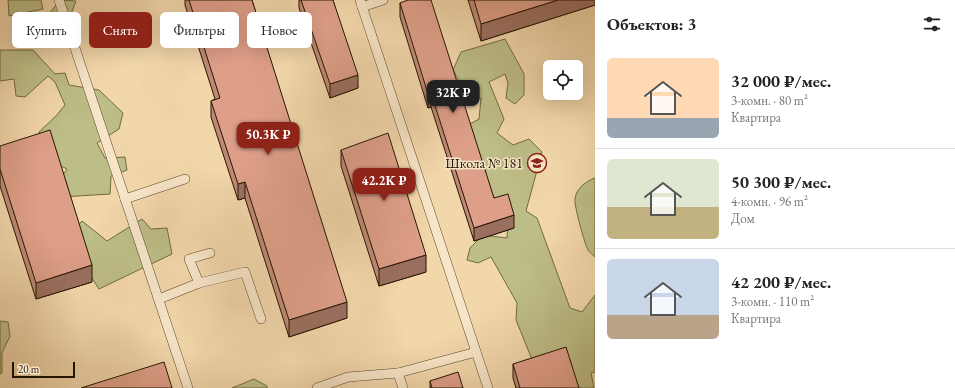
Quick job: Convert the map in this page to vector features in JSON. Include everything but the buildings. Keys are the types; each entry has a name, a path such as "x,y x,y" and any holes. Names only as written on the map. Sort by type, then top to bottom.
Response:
{"lane":[{"path":"59,0 188,388"},
{"path":"383,0 361,4 488,388"},
{"path":"125,199 185,178"},
{"path":"199,283 189,259 210,253"},
{"path":"159,299 199,283 245,272 261,319"},
{"path":"317,388 348,377 398,373 476,352"},
{"path":"398,373 403,388"}],"green space":[{"path":"8,0 41,0 43,9 28,12 12,12 12,15 9,16"},
{"path":"60,0 76,1 72,12 51,12"},
{"path":"505,39 524,74 524,95 515,104 506,98 508,83 505,74 489,82 504,119 497,133 513,145 529,139 542,152 526,211 537,218 570,308 582,312 595,295 595,372 591,373 594,388 558,388 542,384 516,320 517,303 491,257 478,263 467,260 470,248 483,235 507,238 508,222 491,222 459,130 479,119 481,98 470,100 453,70 461,52"},
{"path":"0,50 33,50 55,74 65,73 69,85 99,90 123,113 119,129 97,143 105,158 125,157 127,170 111,176 110,194 62,197 55,187 67,169 47,159 39,132 65,105 55,82 48,76 25,97 16,96 14,79 0,81"},
{"path":"595,178 595,257 589,251 582,234 575,199 577,192 582,186"},
{"path":"142,219 151,229 167,228 172,254 99,289 66,238 82,221 107,241"},
{"path":"0,321 8,322 10,336 2,353 2,373 0,374"},
{"path":"254,379 267,386 267,388 232,388"}],"place":[{"name":"Школа № 181","path":"537,163"}]}
